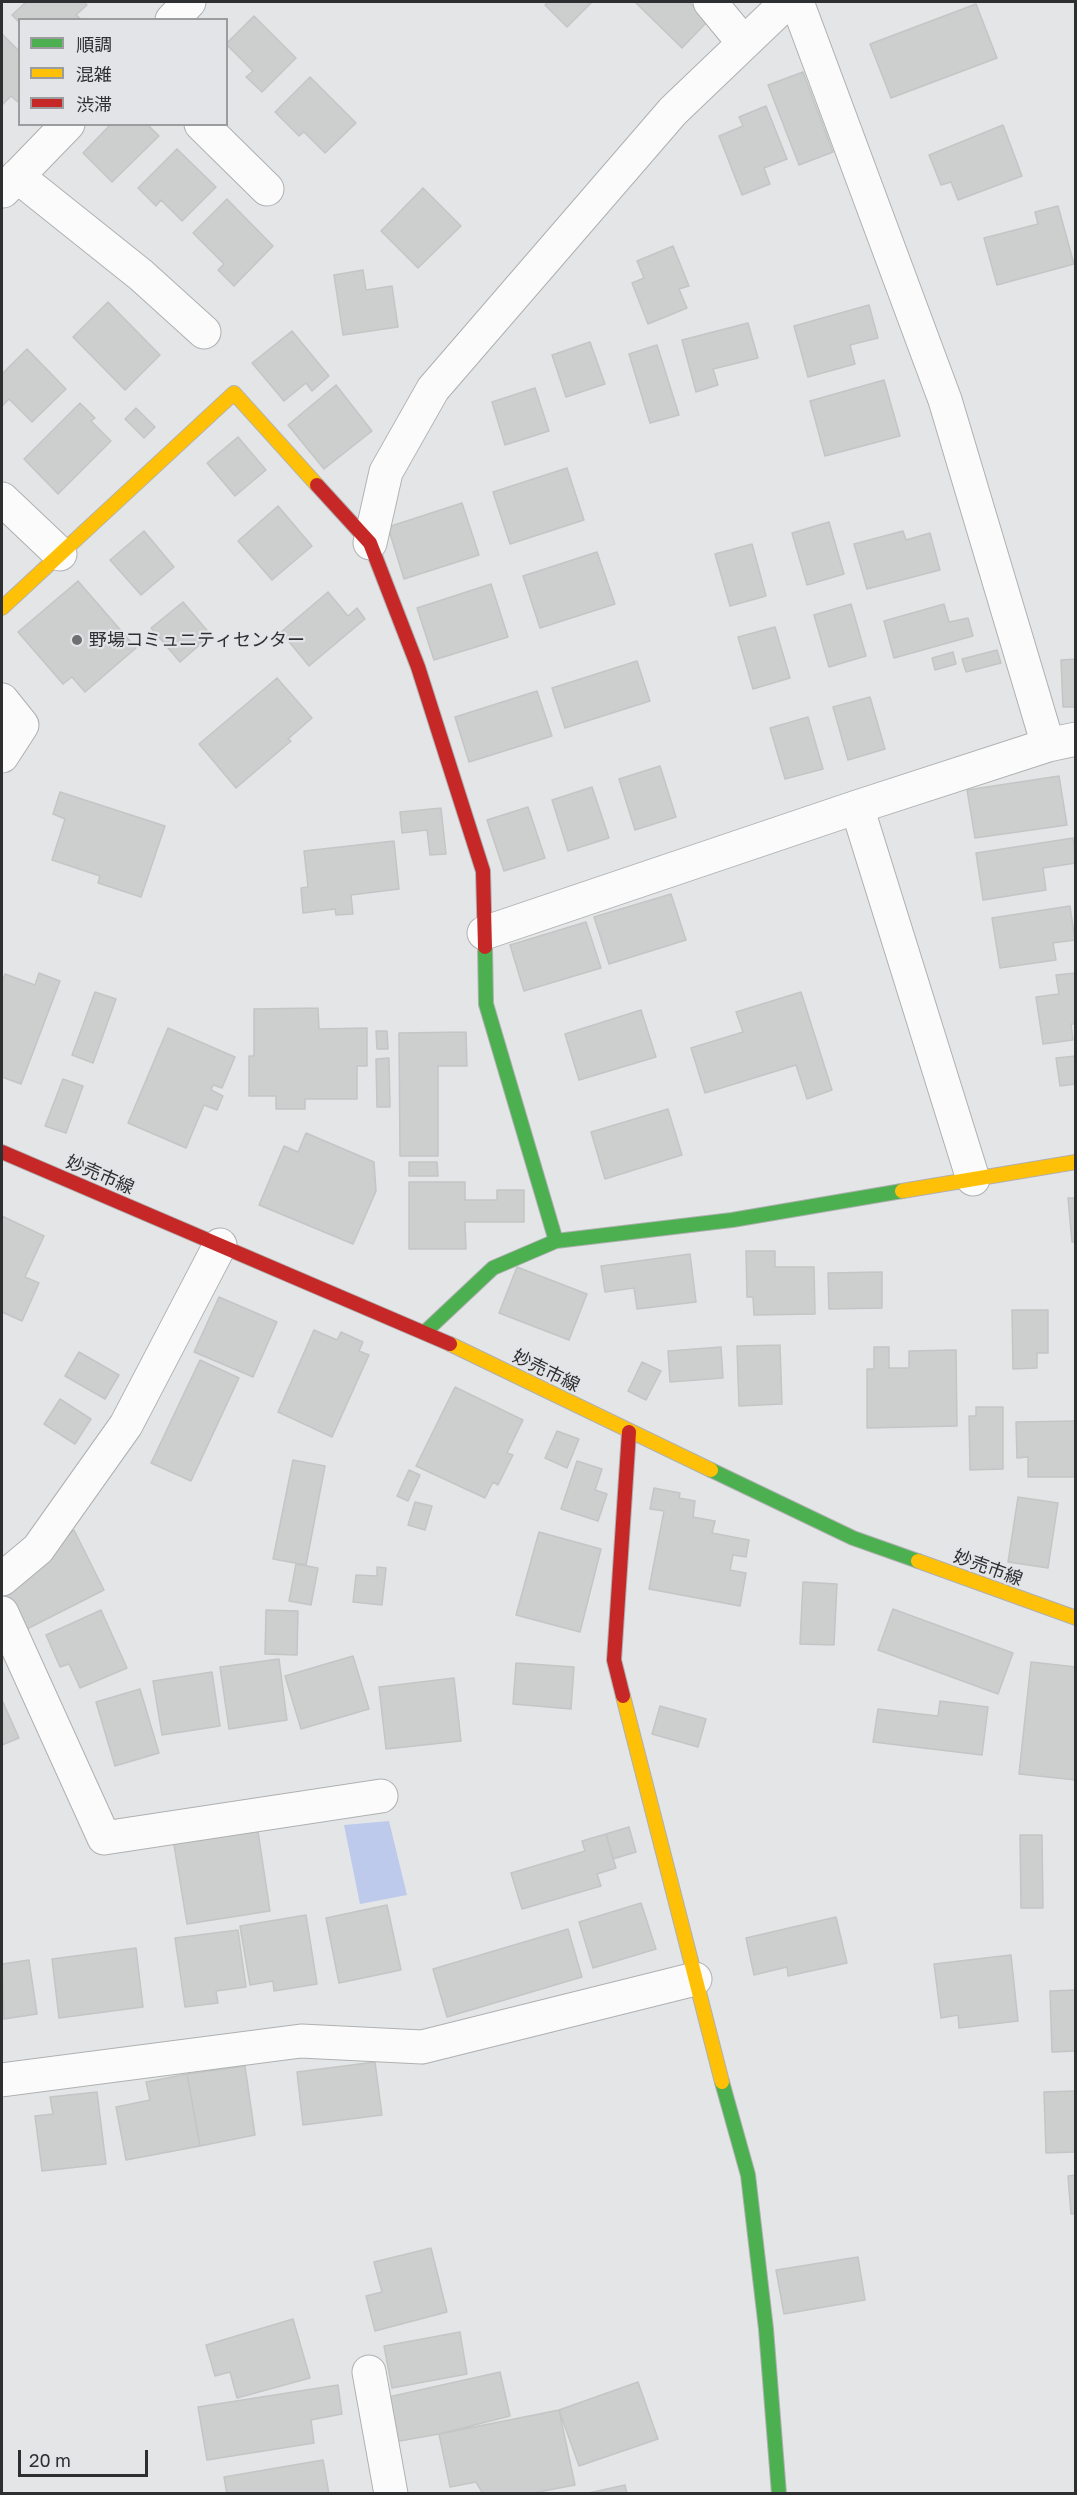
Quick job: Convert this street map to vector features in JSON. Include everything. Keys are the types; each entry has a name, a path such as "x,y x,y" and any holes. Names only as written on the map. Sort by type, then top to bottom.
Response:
{"street":[{"path":"174,18 189,2"},
{"path":"710,2 743,42"},
{"path":"370,543 386,472 433,389 672,111 787,2"},
{"path":"484,933 856,807 1062,742 945,400 798,2"},
{"path":"66,126 9,184 141,275 204,332"},
{"path":"203,126 267,189"},
{"path":"2,608 234,393 370,543 418,667 483,871 486,1004 556,1241"},
{"path":"2,499 60,554"},
{"path":"2,700 22,725 2,756"},
{"path":"856,807 973,1179"},
{"name":"妙売市線","path":"2,1152 424,1332 853,1538 1076,1618"},
{"path":"424,1332 494,1268 556,1241 732,1220 1076,1162"},
{"path":"2,1579 38,1549 126,1425 220,1245"},
{"path":"629,1432 614,1660 695,1979 748,2175 766,2329 779,2493"},
{"path":"2,1613 104,1838 381,1796"},
{"path":"2,2080 300,2041 422,2047 695,1979"},
{"path":"369,2372 391,2493"}],"shaded area":[{"path":"389,1821 407,1895 360,1904 344,1825"}],"building":[{"path":"26,2 84,2 87,5 76,15 80,18 18,18 18,21 12,15"},
{"path":"548,2 592,2 567,27 545,5"},
{"path":"635,2 689,2 708,21 682,48"},
{"path":"976,4 997,58 891,98 870,44"},
{"path":"254,16 296,58 262,92 246,77 253,71 228,46 228,42"},
{"path":"2,34 18,50 18,102 11,96 2,105"},
{"path":"803,72 833,152 799,165 768,85"},
{"path":"310,77 356,123 325,153 304,132 299,136 275,112"},
{"path":"766,106 787,159 764,168 770,184 742,195 719,136 743,126 739,117"},
{"path":"1003,125 1022,176 958,200 951,182 941,185 929,155"},
{"path":"109,126 149,126 159,136 112,182 83,153"},
{"path":"177,149 216,187 182,221 161,200 156,206 138,188"},
{"path":"423,188 461,226 418,268 381,231"},
{"path":"227,199 273,246 234,286 218,270 224,264 193,233"},
{"path":"1058,206 1074,264 997,285 984,238 1038,224 1035,212"},
{"path":"673,246 689,286 679,289 687,308 648,324 632,283 644,278 637,261"},
{"path":"363,270 366,290 392,286 398,327 343,335 334,275"},
{"path":"108,302 160,355 125,390 73,337"},
{"path":"869,305 878,338 850,345 855,364 808,377 794,326"},
{"path":"748,323 758,358 713,369 718,385 696,392 682,340"},
{"path":"292,331 329,376 312,391 306,383 284,401 252,363"},
{"path":"590,342 605,384 566,397 552,355"},
{"path":"657,345 679,415 650,423 629,354"},
{"path":"27,349 66,389 32,422 9,399 2,406 2,374"},
{"path":"884,380 900,436 825,456 810,401"},
{"path":"336,385 372,431 324,469 288,425"},
{"path":"535,388 549,431 505,445 492,402"},
{"path":"80,403 95,418 91,421 111,441 58,494 24,459"},
{"path":"136,408 155,427 144,438 125,419"},
{"path":"238,437 266,470 235,496 207,463"},
{"path":"567,468 584,520 510,544 493,492"},
{"path":"462,503 479,555 404,579 388,527"},
{"path":"278,506 312,546 272,580 238,541"},
{"path":"829,522 844,574 807,585 792,533"},
{"path":"144,531 174,567 141,595 110,560"},
{"path":"903,531 906,540 930,533 940,570 867,589 854,544"},
{"path":"752,544 766,596 730,606 715,554"},
{"path":"597,552 615,604 540,628 523,576"},
{"name":"野場コミュニティセンター","path":"78,581 136,648 85,692 72,677 63,684 18,632"},
{"path":"491,584 508,637 434,660 417,608"},
{"path":"328,592 348,616 357,608 365,619 309,666 281,632"},
{"path":"183,602 211,635 180,662 151,628"},
{"path":"851,604 866,656 829,667 814,615"},
{"path":"944,604 949,622 968,618 973,636 894,658 884,621"},
{"path":"775,627 790,678 753,689 738,637"},
{"path":"997,650 1001,663 966,672 962,659"},
{"path":"953,652 956,664 935,670 932,658"},
{"path":"1076,659 1076,707 1063,707 1061,660"},
{"path":"637,661 650,701 565,728 552,688"},
{"path":"277,678 312,718 288,739 291,741 236,788 199,744"},
{"path":"537,691 552,736 469,762 455,717"},
{"path":"870,697 885,749 848,760 833,707"},
{"path":"808,717 823,769 785,779 770,728"},
{"path":"660,766 676,817 635,830 619,779"},
{"path":"1059,776 1067,825 975,838 967,790"},
{"path":"592,787 609,838 568,851 552,800"},
{"path":"60,792 165,826 141,897 98,883 100,876 52,860 65,819 53,814"},
{"path":"528,807 545,858 504,871 487,820"},
{"path":"441,808 446,854 430,855 427,830 402,833 400,812"},
{"path":"1073,838 1076,863 1043,868 1046,890 983,900 976,853"},
{"path":"394,841 399,889 351,895 353,914 336,915 335,909 303,913 301,888 308,887 304,851"},
{"path":"671,894 686,940 609,964 594,917"},
{"path":"1070,906 1075,940 1053,943 1056,960 1000,968 992,918"},
{"path":"586,922 601,968 524,991 510,945"},
{"path":"39,973 60,981 21,1084 2,1077 2,983 5,974 35,985"},
{"path":"1076,973 1076,1024 1071,1024 1073,1040 1043,1044 1036,997 1059,994 1056,975"},
{"path":"95,992 116,999 93,1063 72,1055"},
{"path":"801,992 832,1090 807,1099 796,1065 705,1093 691,1048 743,1032 736,1012"},
{"path":"318,1008 319,1029 367,1028 367,1066 357,1066 357,1099 305,1099 305,1109 276,1109 276,1096 249,1096 249,1056 254,1056 254,1009"},
{"path":"641,1010 656,1057 579,1080 565,1034"},
{"path":"168,1028 235,1057 222,1088 213,1085 211,1090 223,1096 217,1110 204,1105 186,1148 128,1123"},
{"path":"376,1031 387,1031 388,1049 377,1049"},
{"path":"466,1032 467,1066 438,1066 438,1156 400,1156 399,1033"},
{"path":"1076,1056 1076,1084 1060,1086 1056,1058"},
{"path":"389,1058 390,1107 377,1107 376,1059"},
{"path":"63,1079 83,1086 66,1133 45,1126"},
{"path":"668,1109 682,1155 605,1179 591,1132"},
{"path":"306,1133 374,1162 376,1191 353,1244 259,1205 284,1146 298,1152"},
{"path":"409,1162 437,1162 438,1176 409,1176"},
{"path":"409,1182 465,1182 465,1200 497,1200 497,1190 524,1190 524,1222 465,1222 466,1249 409,1249"},
{"path":"1068,1198 1076,1198 1076,1242 1072,1242"},
{"path":"2,1216 44,1236 25,1277 39,1283 22,1321 2,1312"},
{"path":"746,1251 775,1251 775,1267 814,1267 815,1314 754,1315 753,1297 747,1297"},
{"path":"690,1254 696,1302 637,1309 634,1288 605,1292 601,1266"},
{"path":"517,1267 587,1294 569,1340 499,1313"},
{"path":"882,1272 882,1308 829,1309 828,1273"},
{"path":"219,1297 277,1322 253,1377 194,1352"},
{"path":"1012,1310 1048,1310 1048,1353 1037,1353 1037,1368 1013,1369"},
{"path":"314,1330 337,1340 341,1332 363,1342 359,1351 369,1355 332,1437 278,1412"},
{"path":"780,1345 782,1404 739,1406 737,1346"},
{"path":"721,1347 723,1378 670,1382 668,1351"},
{"path":"874,1347 889,1347 889,1368 909,1368 909,1351 956,1350 957,1426 867,1428 867,1369 874,1369"},
{"path":"79,1352 119,1375 105,1399 65,1376"},
{"path":"200,1360 239,1378 191,1481 151,1463"},
{"path":"642,1362 661,1371 646,1400 628,1391"},
{"path":"455,1387 523,1420 507,1453 513,1455 498,1485 493,1482 485,1498 416,1466"},
{"path":"60,1399 91,1419 75,1444 44,1424"},
{"path":"976,1407 1003,1407 1003,1469 970,1470 969,1416 976,1416"},
{"path":"1076,1421 1076,1477 1028,1477 1028,1457 1017,1458 1016,1422"},
{"path":"557,1431 579,1439 567,1468 545,1458"},
{"path":"293,1460 325,1466 306,1565 273,1559"},
{"path":"577,1461 602,1469 595,1490 607,1494 598,1521 561,1509"},
{"path":"409,1470 420,1475 408,1501 397,1496"},
{"path":"654,1488 680,1493 679,1498 695,1501 693,1517 715,1521 712,1533 749,1540 746,1557 733,1555 730,1570 746,1573 740,1606 649,1589 664,1511 650,1509"},
{"path":"1018,1497 1058,1503 1048,1568 1008,1562"},
{"path":"415,1502 432,1506 425,1530 408,1525"},
{"path":"74,1530 104,1590 21,1632 2,1593"},
{"path":"539,1532 601,1549 580,1632 516,1615"},
{"path":"296,1564 318,1568 311,1605 289,1601"},
{"path":"377,1567 386,1568 382,1605 353,1602 356,1575 377,1576"},
{"path":"803,1582 837,1584 834,1645 800,1644"},
{"path":"893,1609 1013,1653 998,1694 878,1650"},
{"path":"101,1610 127,1668 80,1688 69,1664 60,1667 46,1635"},
{"path":"266,1610 298,1611 297,1655 265,1654"},
{"path":"353,1656 369,1709 301,1729 285,1676"},
{"path":"279,1659 287,1720 229,1729 220,1667"},
{"path":"1031,1662 1076,1667 1076,1780 1019,1774"},
{"path":"516,1663 574,1667 571,1709 513,1704"},
{"path":"212,1672 220,1726 162,1735 153,1681"},
{"path":"454,1678 461,1741 386,1749 379,1687"},
{"path":"140,1689 159,1753 115,1766 96,1702"},
{"path":"2,1700 19,1738 2,1745"},
{"path":"940,1701 988,1707 982,1755 873,1742 878,1709 938,1716"},
{"path":"660,1706 706,1719 698,1747 652,1734"},
{"path":"257,1825 270,1911 187,1924 173,1839"},
{"path":"629,1827 636,1852 613,1859 606,1834"},
{"path":"606,1834 616,1868 597,1874 601,1886 522,1909 511,1873 585,1851 582,1841"},
{"path":"1020,1835 1042,1835 1043,1908 1021,1908"},
{"path":"641,1903 656,1949 593,1968 579,1922"},
{"path":"387,1905 401,1970 339,1983 326,1918"},
{"path":"306,1915 317,1984 274,1991 273,1981 250,1985 240,1926"},
{"path":"836,1917 847,1963 788,1976 787,1967 754,1975 746,1938"},
{"path":"568,1929 582,1977 447,2017 433,1969"},
{"path":"238,1930 246,1987 216,1991 218,2003 185,2007 175,1938"},
{"path":"136,1948 143,2007 59,2018 52,1959"},
{"path":"1011,1955 1018,2021 959,2028 958,2015 941,2018 934,1964"},
{"path":"29,1960 37,2014 4,2019 2,1964"},
{"path":"1076,1990 1076,2051 1052,2052 1050,1991"},
{"path":"375,2062 382,2115 303,2125 297,2072"},
{"path":"245,2066 255,2135 200,2146 187,2074"},
{"path":"187,2074 200,2146 126,2160 116,2107 150,2100 146,2082"},
{"path":"1076,2091 1076,2152 1046,2153 1044,2092"},
{"path":"97,2092 106,2164 42,2171 35,2116 53,2114 50,2097"},
{"path":"1076,2175 1076,2214 1071,2214 1068,2176"},
{"path":"431,2248 447,2312 375,2331 366,2296 382,2292 374,2262"},
{"path":"858,2257 865,2300 784,2314 776,2270"},
{"path":"293,2319 310,2378 237,2398 230,2372 215,2376 206,2345"},
{"path":"460,2332 467,2374 392,2388 384,2346"},
{"path":"500,2372 510,2416 439,2434 394,2442 384,2398"},
{"path":"638,2382 658,2439 579,2466 559,2410"},
{"path":"338,2385 342,2414 311,2420 314,2443 207,2460 198,2407"},
{"path":"559,2410 575,2485 528,2494 483,2494 476,2482 450,2487 439,2434"},
{"path":"323,2460 329,2494 227,2494 224,2477"},
{"path":"625,2485 627,2494 584,2494"}],"traffic: fast":[{"path":"485,947 486,1004 556,1241"},
{"path":"425,1332 493,1268 556,1241 732,1220 902,1191"},
{"path":"711,1470 853,1538 918,1561"},
{"path":"722,2082 748,2175 766,2329 779,2494"}],"traffic: slow":[{"path":"2,608 234,393 317,485"},
{"path":"902,1191 1076,1162"},
{"path":"450,1344 711,1470"},
{"path":"918,1561 1076,1618"},
{"path":"623,1696 722,2082"}],"traffic: jam":[{"path":"317,485 370,543 418,667 483,871 485,947"},
{"path":"2,1152 450,1344"},
{"path":"623,1696 614,1660 629,1432"}],"place":[{"name":"野場コミュニティセンター","path":"77,640"}]}
